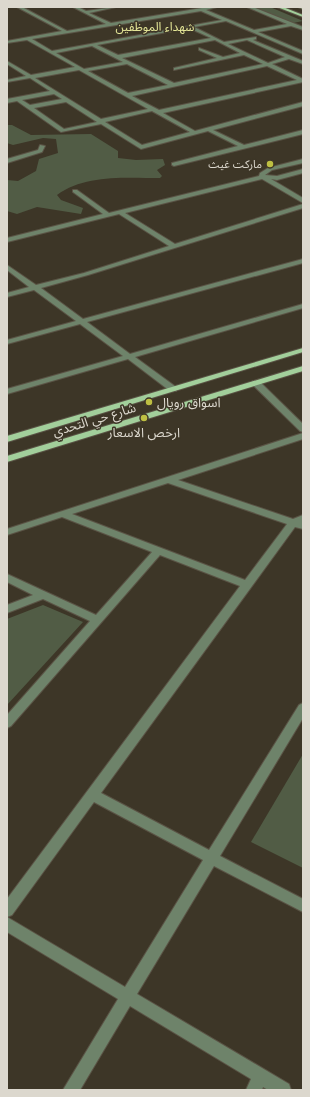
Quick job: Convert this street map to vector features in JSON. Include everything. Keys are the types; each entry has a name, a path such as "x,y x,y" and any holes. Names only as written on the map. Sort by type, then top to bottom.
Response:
{"main road":[{"path":"279,7 302,16"},
{"name":"شارع حي التحدي","path":"7,439 303,350"},
{"name":"شارع حي التحدي","path":"7,459 303,368"}],"street":[{"path":"19,7 67,32"},
{"path":"75,7 111,25"},
{"path":"85,12 114,7"},
{"path":"7,42 215,7"},
{"path":"249,7 303,29"},
{"path":"201,9 303,53"},
{"path":"52,52 226,20"},
{"path":"253,32 303,22"},
{"path":"117,24 123,27"},
{"path":"190,27 302,80"},
{"path":"136,33 142,36"},
{"path":"14,36 20,40"},
{"path":"223,43 264,36"},
{"path":"28,39 195,133"},
{"path":"117,57 215,39"},
{"path":"248,39 303,63"},
{"path":"93,44 173,85"},
{"path":"238,50 264,46"},
{"path":"201,49 221,58"},
{"path":"176,68 246,53"},
{"path":"128,95 269,64 290,57"},
{"path":"211,60 237,71"},
{"path":"7,62 141,147 303,104"},
{"path":"7,81 30,76 128,62"},
{"path":"158,112 302,80"},
{"path":"7,101 54,92"},
{"path":"18,99 63,131 153,109"},
{"path":"29,107 67,100"},
{"path":"208,129 243,147"},
{"path":"174,164 303,132"},
{"path":"8,160 40,152 42,146"},
{"path":"262,177 262,174 270,170 303,161"},
{"path":"7,240 262,177 277,178 303,171"},
{"path":"262,177 303,201"},
{"path":"75,191 108,215"},
{"path":"7,296 303,206"},
{"path":"120,212 174,246"},
{"path":"7,342 303,260"},
{"path":"7,267 173,389"},
{"path":"7,392 303,306"},
{"path":"256,383 303,429"},
{"path":"7,532 303,436"},
{"path":"7,910 247,585 300,522 169,480"},
{"path":"63,514 247,585"},
{"path":"7,723 158,551"},
{"path":"7,578 97,620"},
{"path":"7,609 43,595"},
{"path":"71,1090 303,708"},
{"path":"92,795 303,906"},
{"path":"7,924 128,996 257,1083 283,1090"}],"green space":[{"path":"253,7 270,7 303,21 293,23"},
{"path":"7,125 12,125 31,135 91,134 118,151 118,158 136,160 163,159 165,165 157,170 162,176 160,178 93,180 68,188 57,195 61,200 83,208 81,214 37,207 17,214 7,211 7,180 18,181 36,171 39,159 58,153 56,139 43,138 13,145 7,143"},
{"path":"43,605 83,622 7,705 7,619"},
{"path":"303,754 303,868 251,842"}],"place":[{"name":"ماركت غيث","path":"270,164"},
{"name":"اسواق رويال","path":"149,402"},
{"name":"ارخص الاسعار","path":"144,418"}],"district":[{"name":"شهداء الموظفين","path":"155,27"}]}
